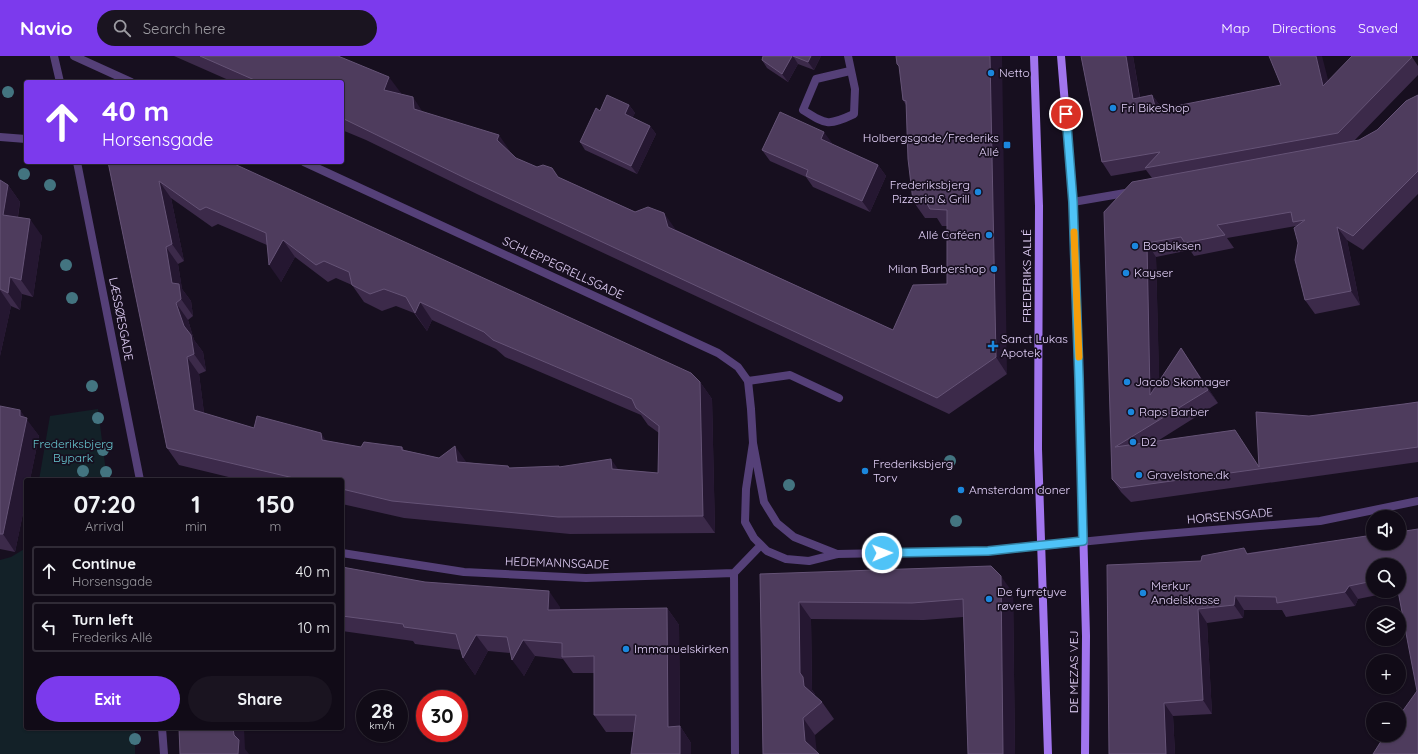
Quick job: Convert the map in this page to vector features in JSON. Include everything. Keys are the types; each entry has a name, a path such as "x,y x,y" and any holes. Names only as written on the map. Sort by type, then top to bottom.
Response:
{"street":[{"path":"54,56 60,80"},
{"path":"74,56 127,80"},
{"path":"848,56 855,89 854,114 836,122 821,122 803,110 816,79 850,71"},
{"name":"FREDERIKS ALLÉ","path":"1034,56 1039,206 1038,450 1042,545"},
{"path":"1061,56 1073,202 1083,541"},
{"path":"0,137 24,139"},
{"name":"LÆSSØESGADE","path":"78,164 140,478"},
{"name":"SCHLEPPEGRELLSGADE","path":"308,164 718,353 738,367 748,381"},
{"path":"1073,202 1142,190"},
{"path":"837,554 794,537 777,523 764,502 753,443 748,381 790,375 839,398"},
{"path":"753,443 746,489 745,522 754,538 767,551 786,559 809,561 837,554 988,551 1042,545 1048,754"},
{"name":"HORSENSGADE","path":"1042,545 1320,521 1418,501"},
{"name":"DE MEZAS VEJ","path":"1083,541 1086,636 1085,754"},
{"path":"735,754 734,572 761,545"},
{"name":"HEDEMANNSGADE","path":"344,553 464,572 586,578 734,572"},
{"path":"162,730 164,754"}],"green space":[{"name":"Frederiksbjerg Bypark","path":"98,409 107,478 39,478 50,416"},
{"path":"24,549 24,730 135,730 135,754 0,754 0,560 11,557"}],"building":[{"path":"200,56 338,56 389,77 384,90 413,97 414,109 499,135 497,140 516,158 537,167 543,165 552,168 558,177 635,212 648,207 664,213 668,227 893,330 913,285 947,284 947,210 930,209 926,202 913,201 908,159 906,101 903,100 899,66 897,64 896,56 990,56 996,357 937,398 467,179 344,119 344,80 254,80"},
{"path":"763,56 792,56 782,74 762,60"},
{"path":"793,56 811,56 808,62"},
{"path":"1081,56 1126,56 1133,99 1152,95 1156,110 1281,85 1269,56 1316,56 1323,86 1352,56 1412,57 1338,133 1145,168 1160,152 1102,162"},
{"path":"607,95 629,105 625,114 650,126 631,166 580,142 596,108 600,111"},
{"path":"1418,95 1418,171 1353,236 1337,227 1351,291 1305,300 1295,260 1298,243 1294,228 1305,220 1293,222 1291,212 1217,225 1225,235 1185,243 1181,237 1147,243 1150,395 1181,348 1208,390 1115,447 1235,430 1259,467 1256,412 1309,416 1418,402 1418,447 1121,488 1112,479 1104,212 1132,182 1359,140 1377,130 1406,101"},
{"path":"780,112 824,132 821,139 878,165 862,201 806,176 808,170 762,150"},
{"path":"108,164 234,164 691,373 700,382 703,516 558,517 392,501 344,489 344,478 294,478 167,448","holes":["159,181 200,210 206,207 266,233 269,265 283,240 316,265 324,261 349,272 352,285 370,294 384,289 406,297 415,313 420,302 484,332 493,340 632,399 636,408 659,426 658,473 612,469 611,459 559,467 509,468 508,466 457,462 455,446 439,458 402,450 402,447 364,442 361,447 322,440 321,433 257,416 254,428 194,410 187,357 194,354 191,335 184,326 176,303 181,299 179,284 172,283 166,247 172,244"]},
{"path":"0,180 8,185 3,215 30,219 21,280 10,277 8,293 0,289"},
{"path":"0,406 20,410 20,416 27,418 3,534 0,534"},
{"path":"1418,529 1418,754 1373,754 1381,742 1406,742 1406,706 1417,691 1406,633 1406,606 1401,606 1399,598 1406,598 1406,558 1366,558 1366,582 1349,586 1345,592 1277,603 1276,597 1235,596 1234,605 1198,609 1203,700 1164,703 1166,754 1109,754 1107,565 1201,561 1202,556 1244,548 1247,554 1366,536 1366,550 1406,550 1406,531"},
{"path":"991,566 1001,576 1003,754 968,754 963,599 912,603 799,602 800,673 803,677 804,686 822,702 803,718 805,741 819,754 763,754 760,574"},
{"path":"344,567 425,582 549,591 548,610 667,608 668,727 680,726 680,754 631,754 636,715 594,715 594,656 562,657 562,643 523,640 512,660 507,637 476,635 463,658 456,634 404,627 403,624 344,616"},
{"path":"179,730 233,730 234,735 239,740 238,754 180,754"}],"slow traffic":[{"path":"1074,232 1079,357"}],"place":[{"name":"Netto","path":"991,73"},
{"name":"Fri BikeShop","path":"1113,108"},
{"name":"Holbergsgade/Frederiks Allé","path":"1007,145"},
{"name":"Frederiksbjerg Pizzeria & Grill","path":"978,192"},
{"name":"Allé Caféen","path":"989,235"},
{"name":"Bogbiksen","path":"1135,246"},
{"name":"Milan Barbershop","path":"994,269"},
{"name":"Kayser","path":"1126,273"},
{"name":"Sanct Lukas Apotek","path":"993,346"},
{"name":"Jacob Skomager","path":"1127,382"},
{"name":"Raps Barber","path":"1131,412"},
{"name":"D2","path":"1133,442"},
{"name":"Frederiksbjerg Torv","path":"865,471"},
{"name":"Gravelstone.dk","path":"1139,475"},
{"name":"Amsterdam doner","path":"961,490"},
{"name":"Merkur Andelskasse","path":"1143,593"},
{"name":"De fyrretyve røvere","path":"989,599"},
{"name":"Immanuelskirken","path":"626,649"}],"route":[{"path":"882,553 988,551 1083,541 1073,202 1066,114"}]}
